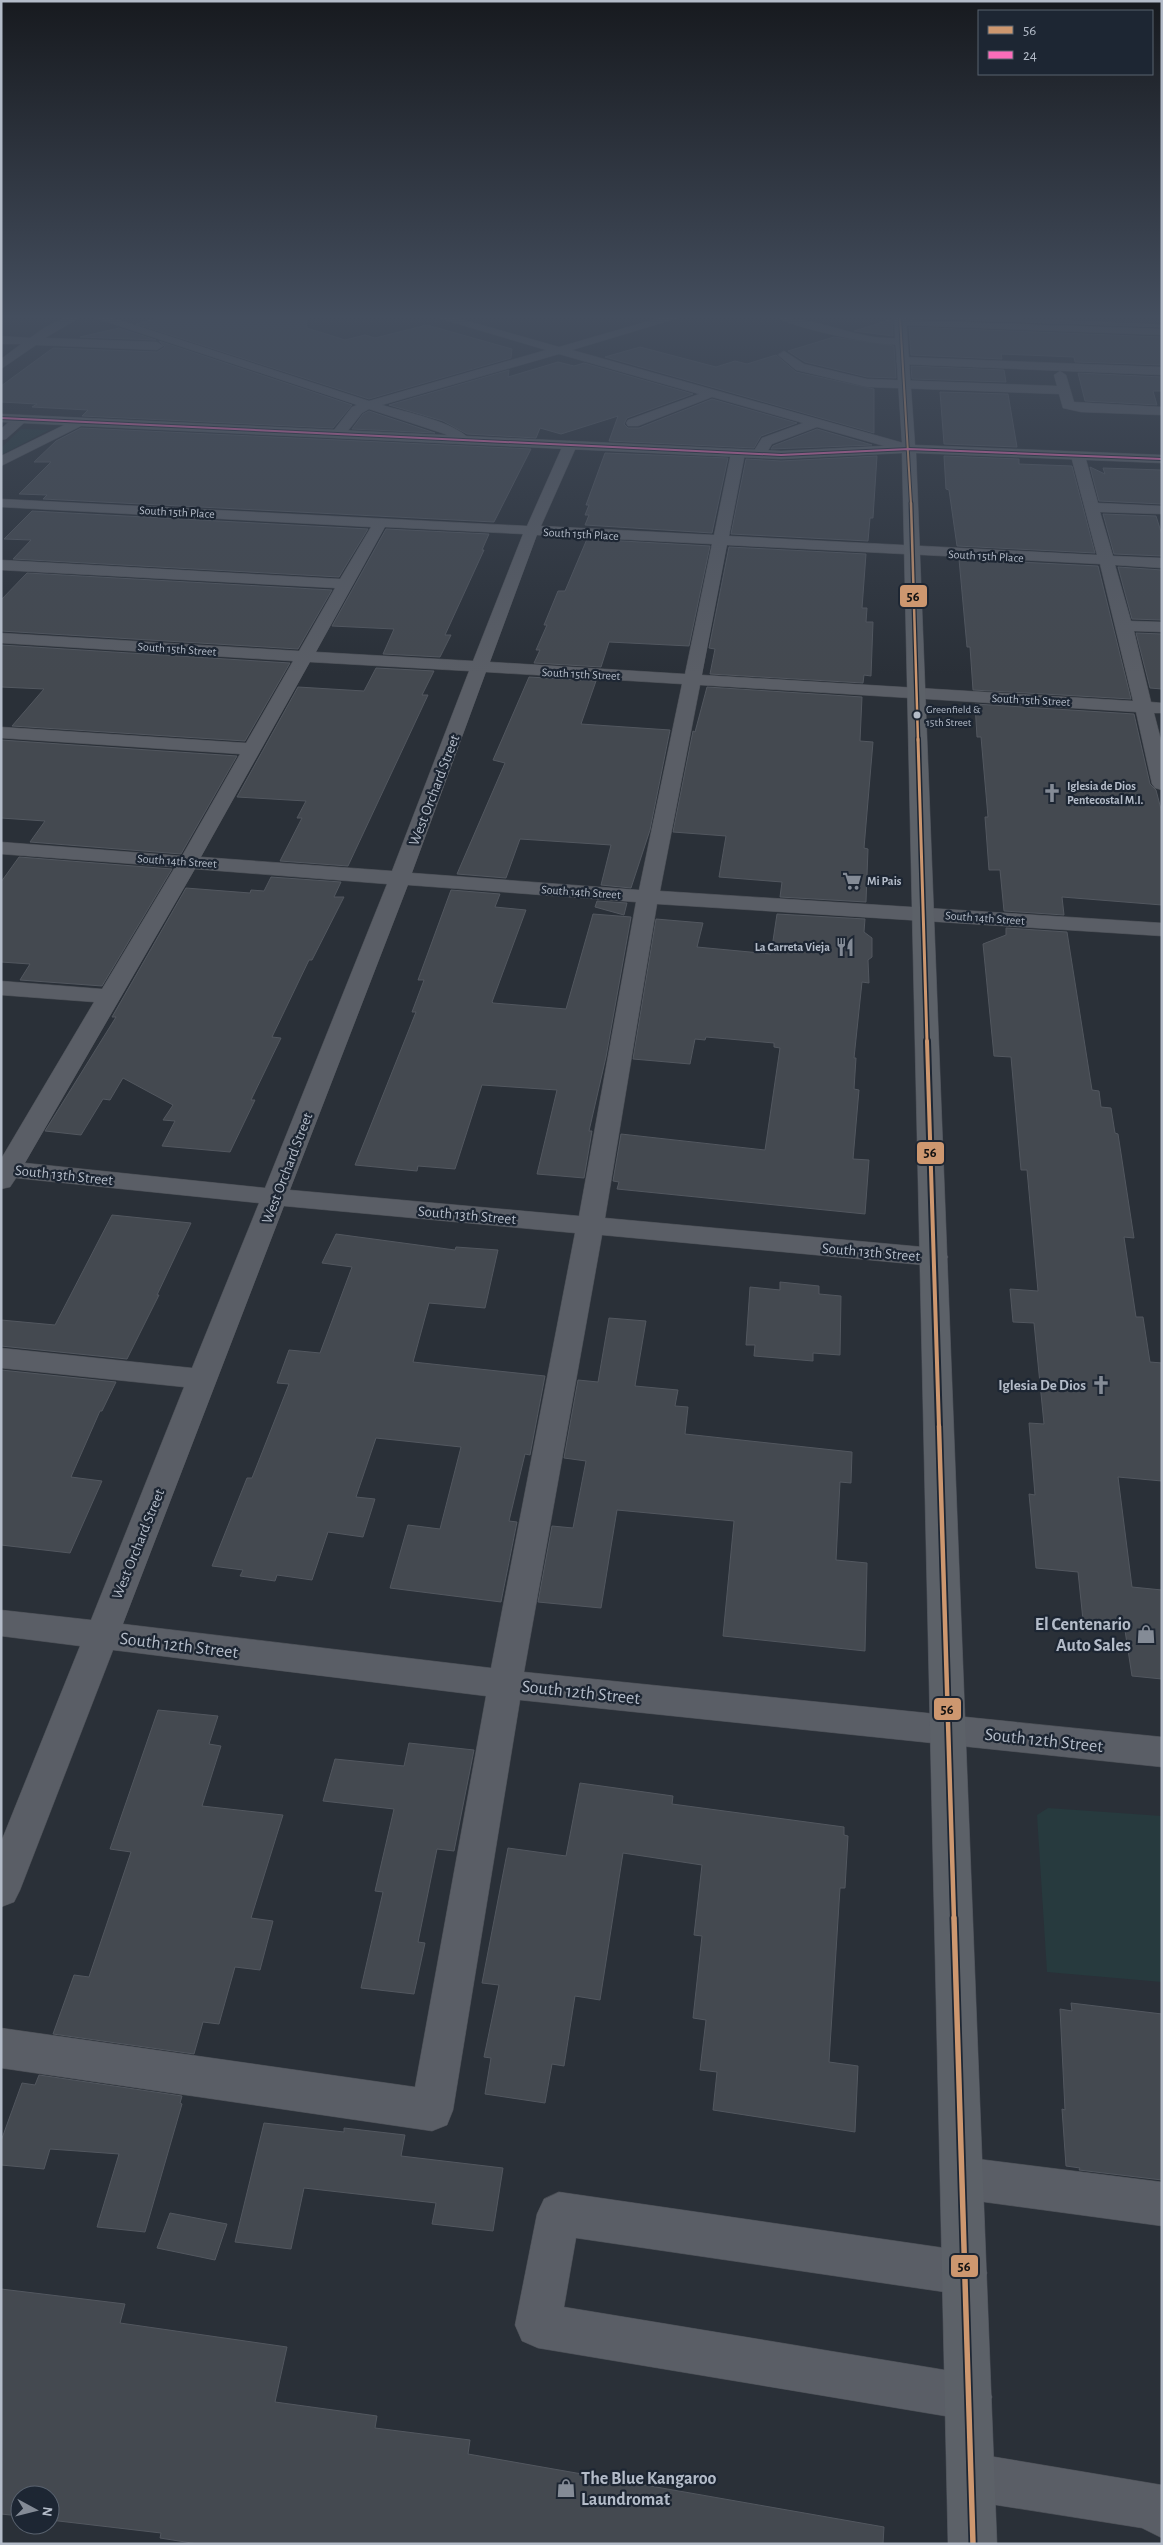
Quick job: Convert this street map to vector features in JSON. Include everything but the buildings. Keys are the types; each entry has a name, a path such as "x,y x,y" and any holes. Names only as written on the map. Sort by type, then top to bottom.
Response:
{"main road":[{"path":"1,462 51,437"},
{"path":"396,437 781,455 909,448 1162,459"},
{"path":"908,437 909,448 902,467 912,552 973,2544"},
{"path":"781,455 806,460 870,465"}],"street":[{"path":"458,437 463,440"},
{"path":"1,2048 432,2110 505,1684 590,1227 648,897 718,541 748,453 766,441 778,437"},
{"path":"867,437 909,448"},
{"name":"West Orchard Street","path":"1,1890 400,878 532,531 570,445"},
{"path":"1078,456 1124,626 1153,708 1162,784"},
{"name":"South 15th Place","path":"1,503 1162,564"},
{"path":"1092,507 1162,510"},
{"path":"4,1173 111,997 380,523"},
{"path":"1,565 344,584"},
{"path":"1124,626 1162,628"},
{"name":"South 15th Street","path":"1,638 1153,708"},
{"path":"1,732 253,749"},
{"name":"South 14th Street","path":"1,848 648,897 1162,930"},
{"path":"1,988 111,997"},
{"name":"South 13th Street","path":"4,1173 934,1257"},
{"path":"1,1358 203,1379"},
{"name":"South 12th Street","path":"1,1623 505,1684 1162,1752"},
{"path":"962,2178 1162,2204"},
{"path":"965,2273 559,2214 538,2325 969,2398"},
{"path":"971,2477 1155,2506 1162,2514"}],"green space":[{"path":"13,437 36,437 1,455 1,448"},
{"path":"1048,1808 1162,1816 1162,1982 1047,1972 1037,1815"}],"transit line":[{"name":"24","path":"397,437 781,455 909,449 1162,459"},
{"name":"56","path":"908,437 973,2544"}],"place":[{"name":"Greenfield & 15th Street","path":"917,715"},
{"name":"Iglesia de Dios Pentecostal M.I.","path":"1052,793"},
{"name":"Mi Pais","path":"852,881"},
{"name":"La Carreta Vieja","path":"845,947"},
{"name":"Iglesia De Dios","path":"1101,1385"},
{"name":"El Centenario Auto Sales","path":"1146,1634"},
{"name":"The Blue Kangaroo Laundromat","path":"566,2488"}]}
